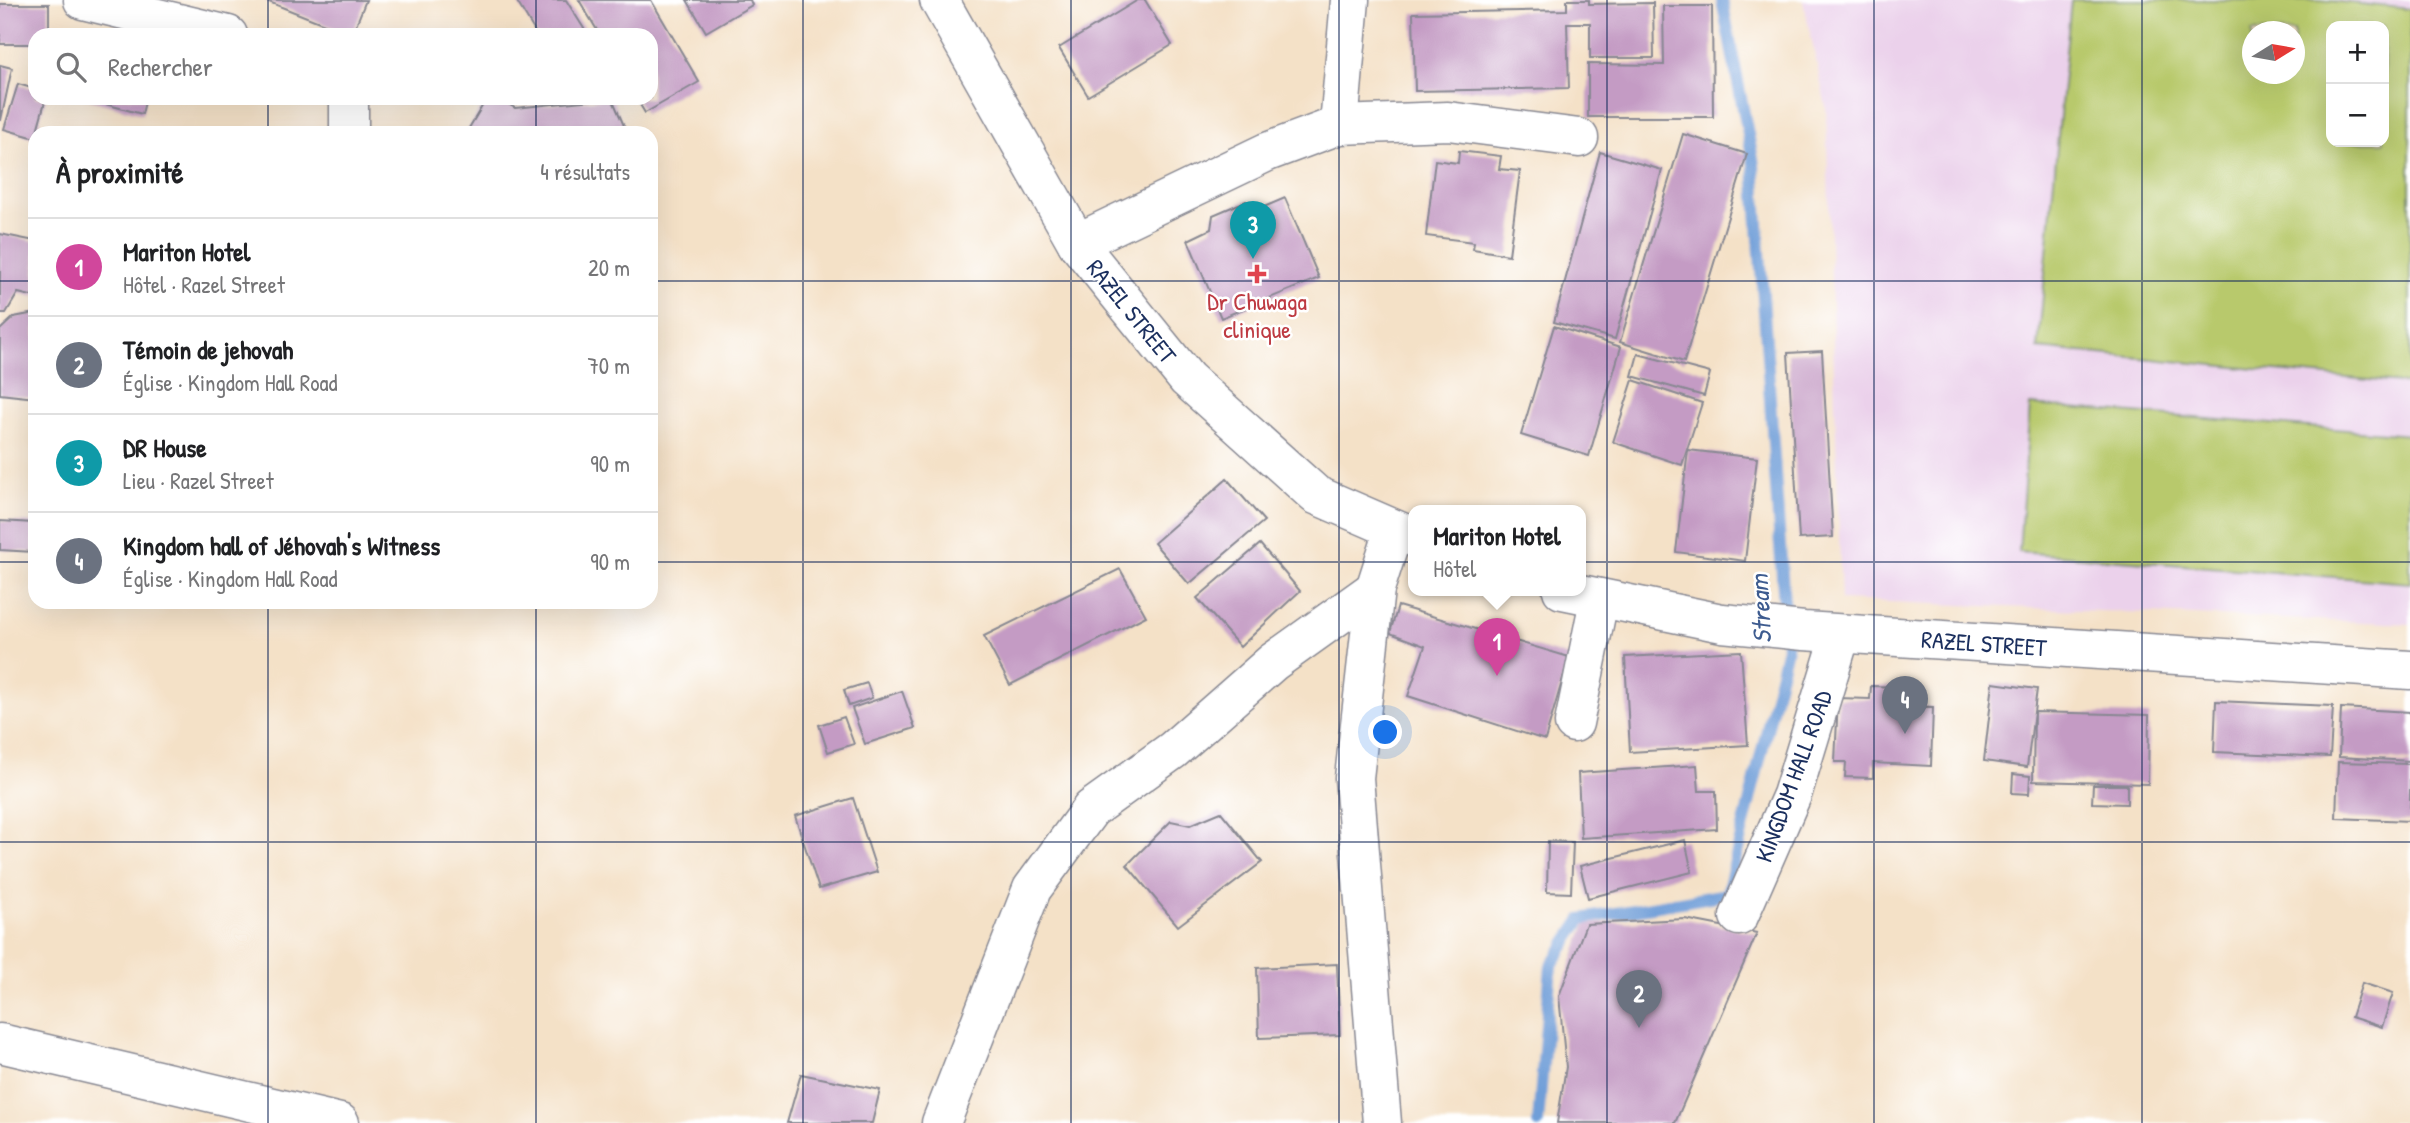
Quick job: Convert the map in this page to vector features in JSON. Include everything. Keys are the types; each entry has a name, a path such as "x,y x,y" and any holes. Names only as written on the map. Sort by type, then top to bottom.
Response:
{"street":[{"path":"83,0 199,28"},
{"name":"RAZEL STREET","path":"939,0 1077,243 1187,379 1316,495 1404,534"},
{"path":"1339,125 1350,0"},
{"path":"349,105 349,126"},
{"path":"1077,243 1267,152 1339,125 1448,121 1579,138"},
{"path":"1382,1123 1354,778 1375,589 1404,534"},
{"path":"941,1123 1032,889 1091,809 1172,750 1273,662 1375,589"},
{"name":"RAZEL STREET","path":"1584,596 1721,623 1842,635 2410,670"},
{"path":"1574,723 1599,600"},
{"name":"KINGDOM HALL ROAD","path":"1739,916 1791,795 1842,635"},
{"path":"0,1043 340,1123"}],"shaded area":[{"path":"1803,0 2410,0 2410,624 1841,600 1826,107"}],"green space":[{"path":"2071,0 2321,0 2410,9 2410,384 2038,348"},
{"path":"2030,405 2410,435 2410,583 2019,552"}],"building":[{"path":"264,0 366,0 355,28 334,28"},
{"path":"516,0 566,0 584,28 533,28"},
{"path":"579,0 651,0 699,82 645,113 640,105 658,105 658,28 596,28"},
{"path":"687,0 750,0 752,5 706,32"},
{"path":"1138,0 1145,0 1172,45 1088,96 1059,48"},
{"path":"1567,0 1589,0 1589,4 1653,3 1654,58 1590,58 1590,23 1567,23 1569,88 1415,91 1413,13 1567,10"},
{"path":"0,4 49,4 49,28 28,28 28,44 0,44"},
{"path":"1663,6 1712,6 1713,117 1588,117 1588,64 1664,65"},
{"path":"0,65 12,68 1,120 0,120"},
{"path":"18,84 28,87 28,105 44,105 38,126 28,126 28,136 4,129"},
{"path":"109,105 144,105 142,114"},
{"path":"483,105 510,105 515,108 544,105 615,105 624,126 470,126"},
{"path":"1683,134 1747,154 1684,362 1620,342"},
{"path":"1459,151 1501,156 1499,169 1520,171 1509,255 1473,249 1474,242 1426,236 1435,160 1458,163"},
{"path":"1600,152 1662,170 1615,339 1554,322"},
{"path":"1285,198 1319,278 1221,318 1188,240 1211,229 1213,215 1246,201 1257,210"},
{"path":"0,234 28,240 28,295 18,293 6,313 0,313"},
{"path":"28,314 28,397 0,394 0,330 14,317"},
{"path":"1554,326 1621,347 1589,456 1521,435"},
{"path":"1822,351 1833,537 1799,539 1788,353"},
{"path":"1638,354 1710,373 1704,396 1632,376"},
{"path":"1633,380 1702,403 1682,465 1613,442"},
{"path":"1688,450 1757,458 1745,561 1676,552"},
{"path":"1227,479 1264,521 1189,584 1154,543"},
{"path":"0,521 28,523 28,552 0,550"},
{"path":"1260,544 1300,591 1240,647 1197,598"},
{"path":"1120,569 1146,616 1010,685 984,636"},
{"path":"1398,606 1569,657 1545,740 1408,696 1425,646 1390,633"},
{"path":"1741,651 1748,745 1630,752 1625,657"},
{"path":"867,683 872,698 849,706 844,690"},
{"path":"1993,683 2037,689 2027,767 1984,761"},
{"path":"1871,686 1902,687 1901,706 1933,707 1931,766 1873,763 1873,778 1845,777 1846,762 1835,762 1838,698 1870,699"},
{"path":"902,691 915,728 865,744 852,708"},
{"path":"2216,701 2333,706 2330,757 2214,752"},
{"path":"2341,708 2410,712 2410,761 2339,757"},
{"path":"2034,712 2149,715 2148,784 2033,781"},
{"path":"844,717 854,744 828,752 819,725"},
{"path":"2338,762 2410,764 2410,821 2336,818"},
{"path":"1697,765 1699,791 1716,791 1717,829 1581,838 1578,773"},
{"path":"2013,774 2030,776 2029,794 2012,793"},
{"path":"2093,785 2127,785 2127,804 2092,803"},
{"path":"853,798 877,872 819,889 795,816"},
{"path":"1221,812 1262,862 1178,926 1127,865 1171,821 1190,825"},
{"path":"1685,840 1692,872 1588,898 1580,866"},
{"path":"1548,841 1573,842 1571,893 1547,892"},
{"path":"1685,919 1757,933 1675,1123 1557,1123 1566,1067 1559,996 1586,924"},
{"path":"1337,964 1340,1035 1259,1038 1257,968"},
{"path":"2362,983 2393,993 2382,1027 2351,1017"},
{"path":"801,1074 880,1090 872,1123 787,1123"}],"waterway":[{"name":"Stream","path":"1538,1123 1551,966 1582,919 1727,894 1787,648 1754,165 1722,0"}],"place":[{"name":"DR House","path":"1253,259"},
{"name":"Dr Chuwaga clinique","path":"1257,274"},
{"name":"Mariton Hotel","path":"1497,676"},
{"name":"Kingdom hall of Jéhovah's Witness","path":"1905,734"},
{"name":"Témoin de jehovah","path":"1639,1028"}]}
